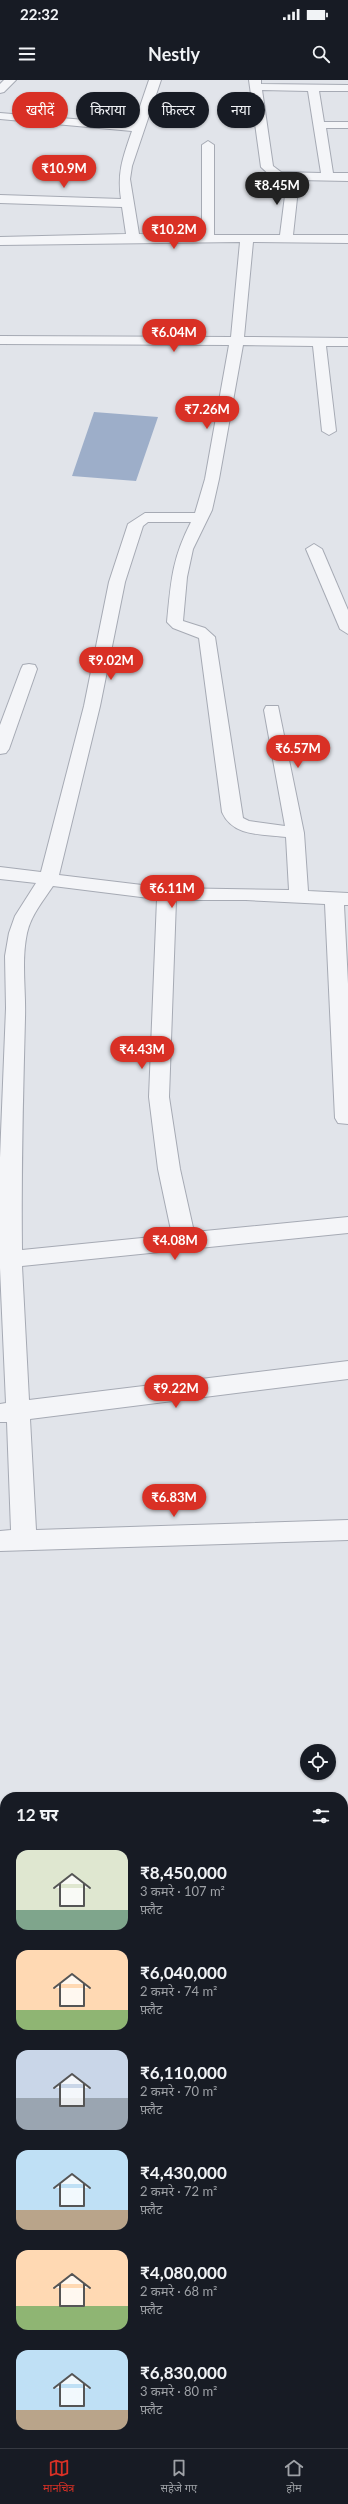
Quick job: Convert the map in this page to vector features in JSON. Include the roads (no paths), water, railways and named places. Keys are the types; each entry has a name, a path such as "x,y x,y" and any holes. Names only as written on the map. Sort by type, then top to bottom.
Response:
{"street":[{"path":"0,90 10,80"},
{"path":"140,122 155,80"},
{"path":"348,88 313,88 256,84 267,167 278,176 348,177"},
{"path":"313,88 321,125 328,177"},
{"path":"0,116 76,123"},
{"path":"321,125 348,125"},
{"path":"133,238 124,179 126,166 138,128"},
{"path":"208,145 208,237"},
{"path":"286,238 293,176"},
{"path":"0,199 128,203"},
{"path":"0,241 208,237 348,239"},
{"path":"246,238 237,341 212,479 201,517 185,549 179,577 175,622 178,625 200,631 207,636 231,812 234,821 244,826 295,833"},
{"path":"0,340 348,342"},
{"path":"320,342 329,431"},
{"path":"24,1540 8,1412 5,1172 8,1007 18,932 24,916 49,878 92,706 117,582 136,524 145,518 201,517"},
{"path":"314,549 348,629"},
{"path":"0,749 30,669"},
{"path":"272,710 295,833 298,897"},
{"path":"0,874 49,878 167,894 341,899 345,1118"},
{"path":"167,894 159,1097 169,1169 185,1243"},
{"path":"6,1260 185,1243 348,1225"},
{"path":"8,1412 348,1370"},
{"path":"0,1541 348,1530"}],"water":[{"path":"94,412 158,417 136,481 72,476"}]}
